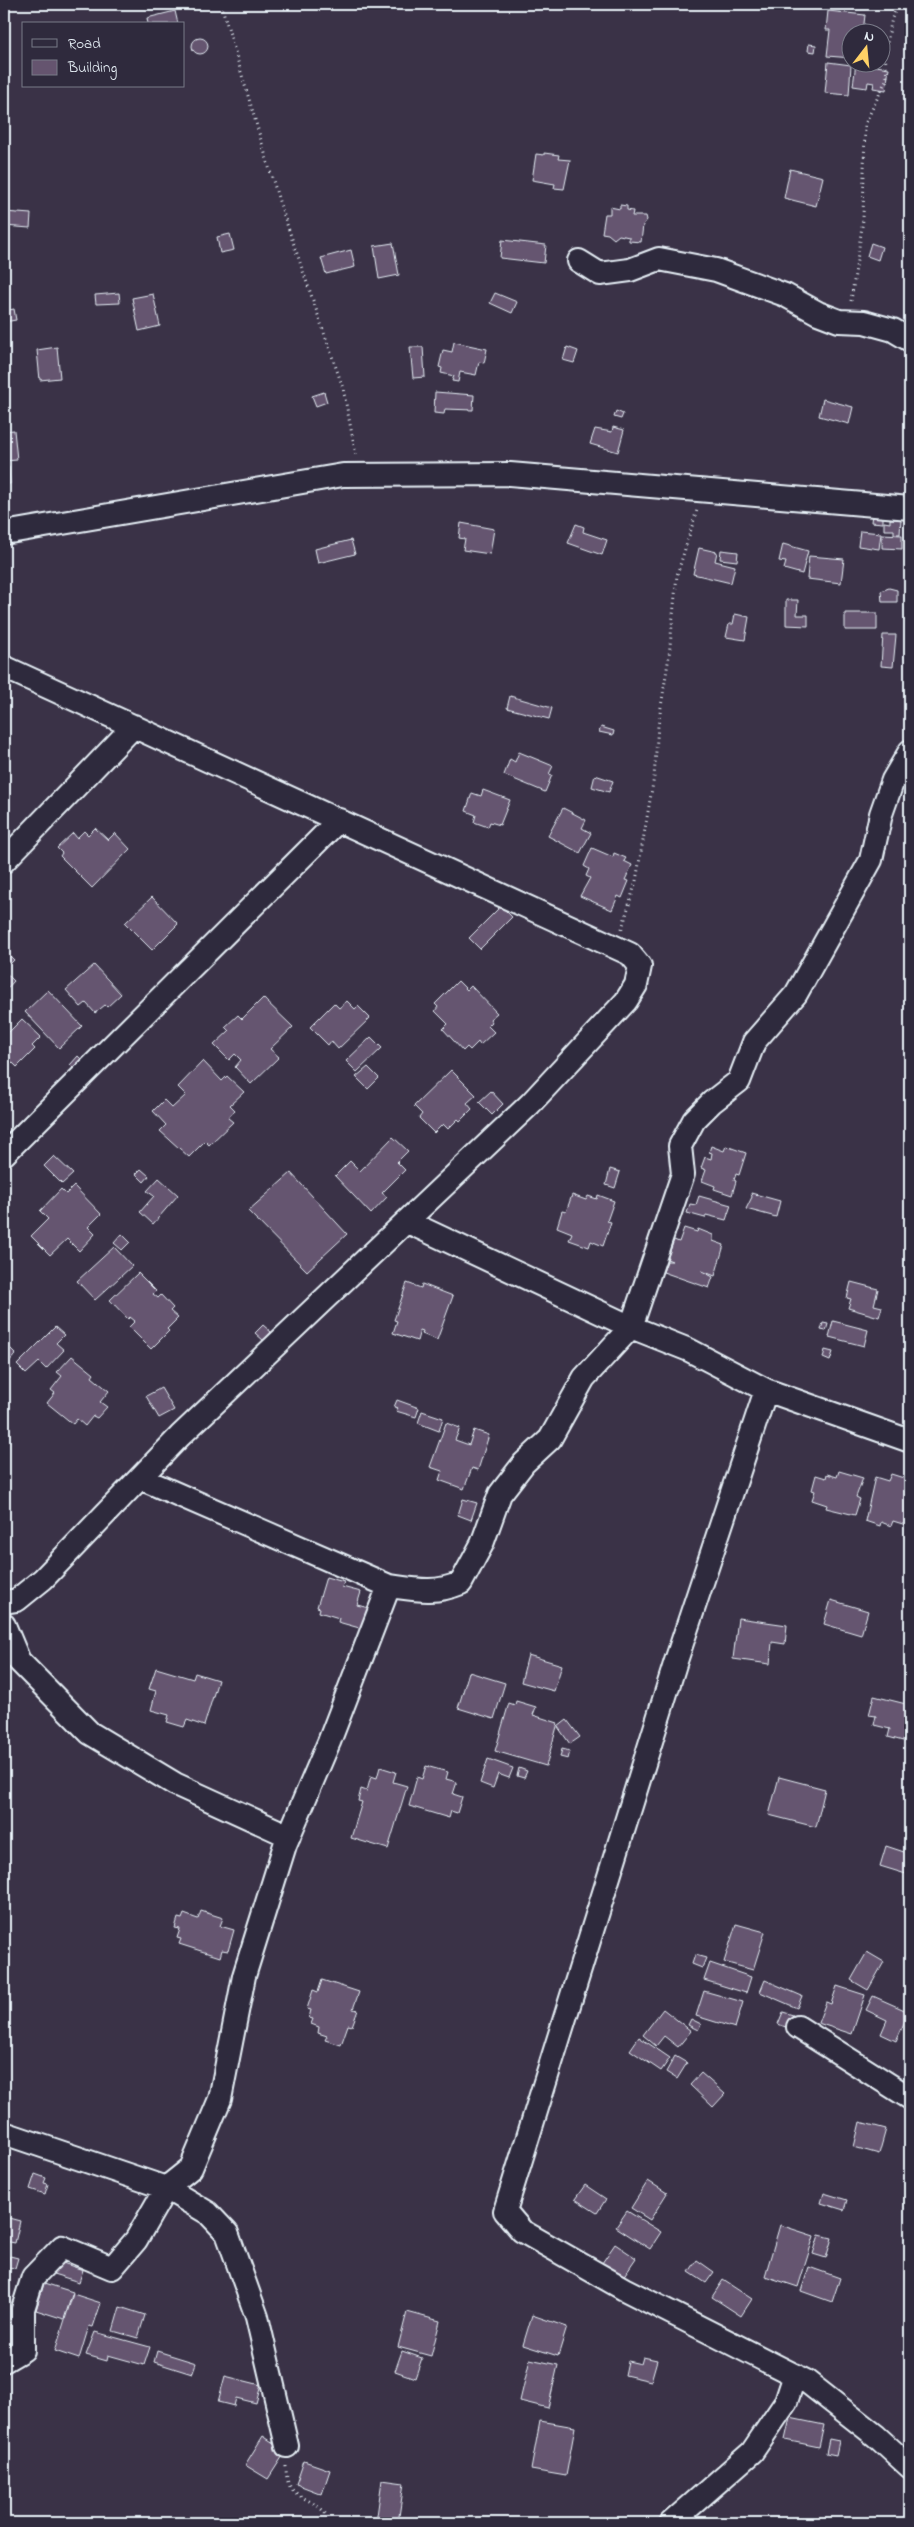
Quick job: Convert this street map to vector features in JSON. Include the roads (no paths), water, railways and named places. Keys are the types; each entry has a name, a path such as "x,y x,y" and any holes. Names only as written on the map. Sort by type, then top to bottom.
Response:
{"street":[{"path":"579,261 600,274 630,270 658,259 716,270 785,295 818,313 839,321 864,322 893,330 910,340"},
{"path":"4,532 344,475 510,474 910,508"},
{"path":"4,667 630,954 640,966 636,985 626,1001 530,1104 408,1222 180,1436 43,1579 16,1600 4,1602"},
{"path":"4,861 134,726"},
{"path":"140,1478 389,1586 431,1591 445,1590 461,1583 482,1544 500,1494 524,1464 550,1440 584,1378 631,1327 683,1174 680,1146 694,1120 712,1102 739,1081 754,1042 796,994 871,860 881,814 893,780 910,751"},
{"path":"4,1154 339,820"},
{"path":"408,1222 631,1327 689,1350 766,1390 910,1441"},
{"path":"766,1390 675,1664 506,2211 522,2231 624,2289 806,2380 876,2436 910,2467"},
{"path":"4,2361 23,2350 23,2308 33,2278 62,2247 112,2268 136,2240 166,2188 191,2168 220,2098 244,1976 289,1836 329,1742 389,1586"},
{"path":"4,1625 19,1661 90,1733 176,1784 289,1836"},
{"path":"798,2027 910,2098"},
{"path":"4,2133 166,2188 208,2213 228,2233 257,2317 287,2446"},
{"path":"671,2523 752,2452 786,2402 795,2375"}]}
